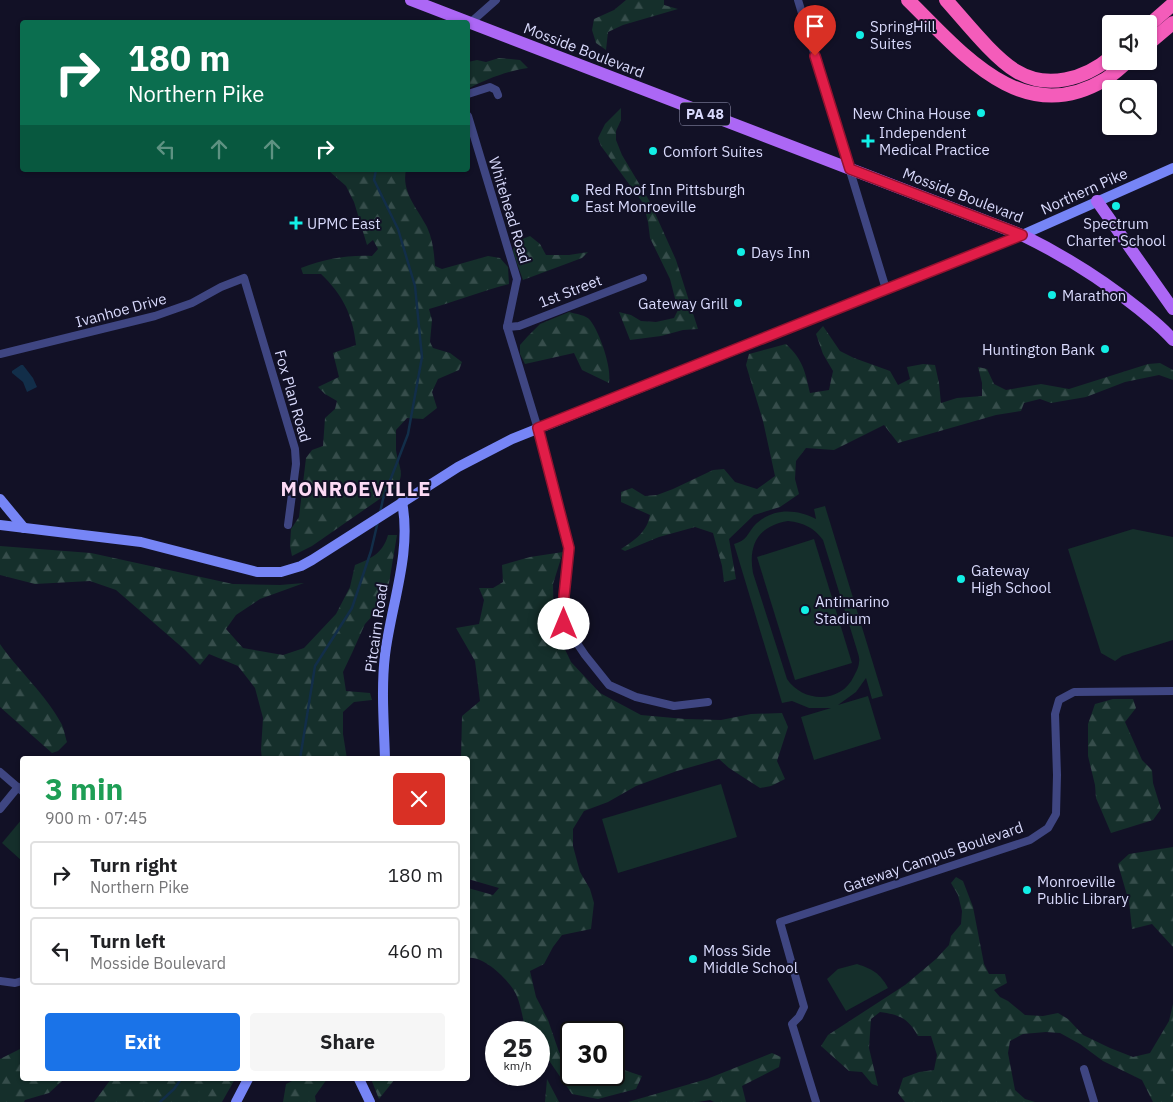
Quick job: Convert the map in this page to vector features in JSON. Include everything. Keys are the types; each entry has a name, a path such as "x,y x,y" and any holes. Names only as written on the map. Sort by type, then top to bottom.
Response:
{"highway":[{"path":"908,0 980,69 997,80 1021,91 1048,95 1077,92 1105,80 1117,70"},
{"path":"946,0 1002,60 1026,77 1049,81 1074,78 1102,64"},
{"path":"1157,18 1173,4"},
{"path":"1157,36 1173,23"}],"main road":[{"name":"Mosside Boulevard","path":"411,0 465,20"},
{"name":"Mosside Boulevard","path":"470,22 530,47 1022,235 1062,256 1121,294 1164,329 1173,340"},
{"name":"Northern Pike","path":"0,525 141,542 162,546 241,569 269,573 291,569 312,560 458,467 512,439 1022,235 1173,168"},
{"path":"1097,201 1173,309"},
{"path":"0,499 24,528"},
{"name":"Pitcairn Road","path":"386,756 383,681 385,653 403,548 405,526 402,502"},
{"path":"236,1102 247,1081"},
{"path":"360,1081 370,1102"}],"street":[{"path":"470,22 496,0"},
{"path":"798,0 886,289"},
{"path":"470,93 490,86 496,90 498,95"},
{"name":"Whitehead Road","path":"470,123 517,279 507,328 538,428 569,548 564,596 564,624 585,655 609,685 636,697 674,706 708,702"},
{"name":"Ivanhoe Drive","path":"0,354 155,316 192,303 221,287 244,278"},
{"name":"Fox Plan Road","path":"244,278 295,449 296,464 288,525"},
{"name":"1st Street","path":"507,328 518,326 643,278"},
{"name":"Gateway Campus Boulevard","path":"816,1102 792,1024 799,1017 804,1007 780,922 1030,840 1048,828 1056,814 1055,714 1059,700 1074,692 1173,690"},
{"path":"0,772 20,789 0,809"},
{"path":"0,981 20,981"},
{"path":"1084,1070 1094,1102"}],"green space":[{"path":"626,0 664,0 664,5 678,9 623,25 608,32 606,50 596,43 592,30 594,19 614,10"},
{"path":"499,58 520,60 528,68 497,76 470,88 470,62 477,60 486,62"},
{"path":"621,108 621,120 616,131 616,140 622,155 650,202 676,260 698,329 630,340 619,312 631,315 641,321 656,322 674,318 678,310 670,279 650,238 643,203 601,146 598,138 605,124"},
{"path":"330,172 406,172 408,193 429,232 435,266 442,269 488,256 500,258 508,267 509,284 429,309 432,320 430,342 433,348 450,353 462,362 459,370 438,379 432,392 437,408 423,419 407,418 396,430 396,450 401,470 398,484 394,489 312,546 292,556 290,546 291,529 299,517 306,458 312,450 323,446 325,418 335,409 337,401 318,387 339,377 333,353 356,345 352,324 341,297 321,274 303,274 301,268 336,258 372,256 378,249 373,240 367,245 354,202 346,186"},
{"path":"530,236 540,244 546,255 569,255 588,252 582,258 523,280 513,252 514,245"},
{"path":"569,312 586,317 594,326 607,360 609,383 582,370 574,353 525,364 520,354 520,345 540,324"},
{"path":"823,326 840,351 890,371 898,385 910,379 907,367 923,364 935,365 941,403 957,398 982,396 982,383 978,367 987,369 994,384 1006,390 1041,384 1069,389 1148,364 1160,363 1173,370 1173,380 1159,375 1125,382 1086,397 1051,403 1040,399 1024,403 1021,411 996,415 898,443 884,425 834,450 806,448 796,461 795,479 799,494 780,507 754,515 729,539 736,579 724,582 722,566 713,533 695,527 659,537 625,551 621,549 636,539 643,531 650,515 621,502 621,492 632,488 645,496 657,495 713,470 724,469 735,482 757,489 775,476 763,421 746,365 749,354 786,344 796,355 802,366 810,393 829,390 833,371 823,354 816,334"},
{"path":"825,506 883,696 872,699 866,678 856,692 838,705 868,696 881,739 814,760 801,717 831,708 809,708 792,701 782,703 734,544 744,539 754,526 768,516 776,513 792,512 808,515 816,519 814,509","holes":["788,521 812,529 823,540 859,656 858,668 848,685 840,692 831,696 812,696 802,693 787,679 753,573 752,554 757,538 769,527"]},
{"path":"1133,529 1173,537 1173,640 1122,656 1115,661 1101,653 1068,549"},
{"path":"388,535 397,535 389,583 383,604 365,624 343,672 346,691 370,693 372,700 354,702 343,712 343,734 347,756 262,756 263,718 255,688 238,666 209,654 200,665 116,590 90,581 35,584 0,575 0,546 91,553 233,584 280,585 304,583 260,599 236,615 226,629 243,648 283,655 304,648 336,614 350,587 355,565 367,560 380,551"},
{"name":"Antimarino Stadium","path":"814,539 852,663 795,680 757,557"},
{"path":"563,552 553,584 554,626 571,662 600,693 641,715 721,720 751,714 782,713 788,727 777,761 785,779 771,786 760,788 729,768 719,759 677,771 636,786 608,802 584,811 573,829 573,846 580,872 590,889 594,903 591,929 562,935 544,964 530,971 536,997 548,1021 523,1021 513,988 488,964 481,960 470,958 470,889 493,895 499,888 470,880 470,756 461,756 462,716 480,701 475,661 456,628 479,624 484,600 479,588 493,588 503,582 502,565 530,557"},
{"path":"0,644 48,703 61,723 67,742 58,751 52,753 0,707"},
{"path":"1113,699 1133,699 1136,708 1125,722 1142,760 1152,770 1153,783 1161,809 1153,820 1111,833 1096,798 1088,756 1088,724 1095,704"},
{"path":"721,784 737,837 618,873 602,819"},
{"path":"20,821 20,859 2,843"},
{"path":"1173,847 1173,947 1152,924 1132,929 1129,902 1118,864 1129,854"},
{"path":"956,877 963,881 973,907 984,964 989,974 1005,974 1007,983 994,990 1000,997 1025,1015 1043,1016 1058,1013 1068,1019 1083,1035 1133,1057 1150,1053 1169,1021 1173,1004 1173,1102 1153,1102 1142,1080 1103,1061 1080,1044 1060,1033 1023,1034 1010,1041 1008,1053 1015,1090 1025,1099 1035,1102 905,1102 898,1093 903,1078 919,1072 934,1070 937,1055 931,1036 918,1036 907,1021 893,1014 880,1012 871,1019 869,1048 878,1086 872,1084 862,1072 849,1071 821,1046 828,1035 905,985 936,959 949,945 951,936 961,924 962,911 958,895 951,883"},
{"path":"857,964 875,972 888,988 846,1011 827,979 838,969"},
{"path":"550,1026 560,1054 560,1077 550,1062"},
{"path":"20,1049 20,1081 62,1081 49,1093 25,1100 24,1102 0,1102 0,1059"},
{"path":"772,1053 781,1057 779,1067 742,1086 746,1102 714,1102 710,1100 698,1102 628,1102 707,1079"},
{"path":"625,1070 642,1076 636,1089 598,1099 572,1094 566,1086 625,1086"},
{"path":"110,1081 234,1081 222,1102 94,1102"},
{"path":"292,1081 326,1081 315,1096 316,1102 283,1102 286,1084"},
{"path":"372,1081 393,1081 379,1099"},
{"path":"550,1085 559,1102 545,1102 546,1086"}],"water":[{"path":"21,365 33,378 37,387 27,392 23,382 12,373"}],"waterway":[{"path":"376,172 374,180 398,229 415,286 422,357 408,434 383,499 380,513"},
{"path":"300,756 315,666 352,608 371,551 378,521"},
{"path":"160,1102 180,1081"}],"place":[{"name":"SpringHill Suites","path":"860,35"},
{"name":"New China House","path":"981,113"},
{"name":"Independent Medical Practice","path":"868,141"},
{"name":"Comfort Suites","path":"653,151"},
{"name":"Red Roof Inn Pittsburgh East Monroeville","path":"575,198"},
{"name":"Spectrum Charter School","path":"1116,206"},
{"name":"UPMC East","path":"296,223"},
{"name":"Days Inn","path":"741,252"},
{"name":"Marathon","path":"1052,295"},
{"name":"Gateway Grill","path":"738,303"},
{"name":"Huntington Bank","path":"1105,349"},
{"name":"Gateway High School","path":"961,579"},
{"name":"Antimarino Stadium","path":"805,610"},
{"name":"Monroeville Public Library","path":"1027,890"},
{"name":"Moss Side Middle School","path":"693,959"}],"district":[{"name":"MONROEVILLE","path":"356,488"}],"route":[{"path":"564,624 564,596 569,548 538,428 1022,235 850,169 815,56"}]}
